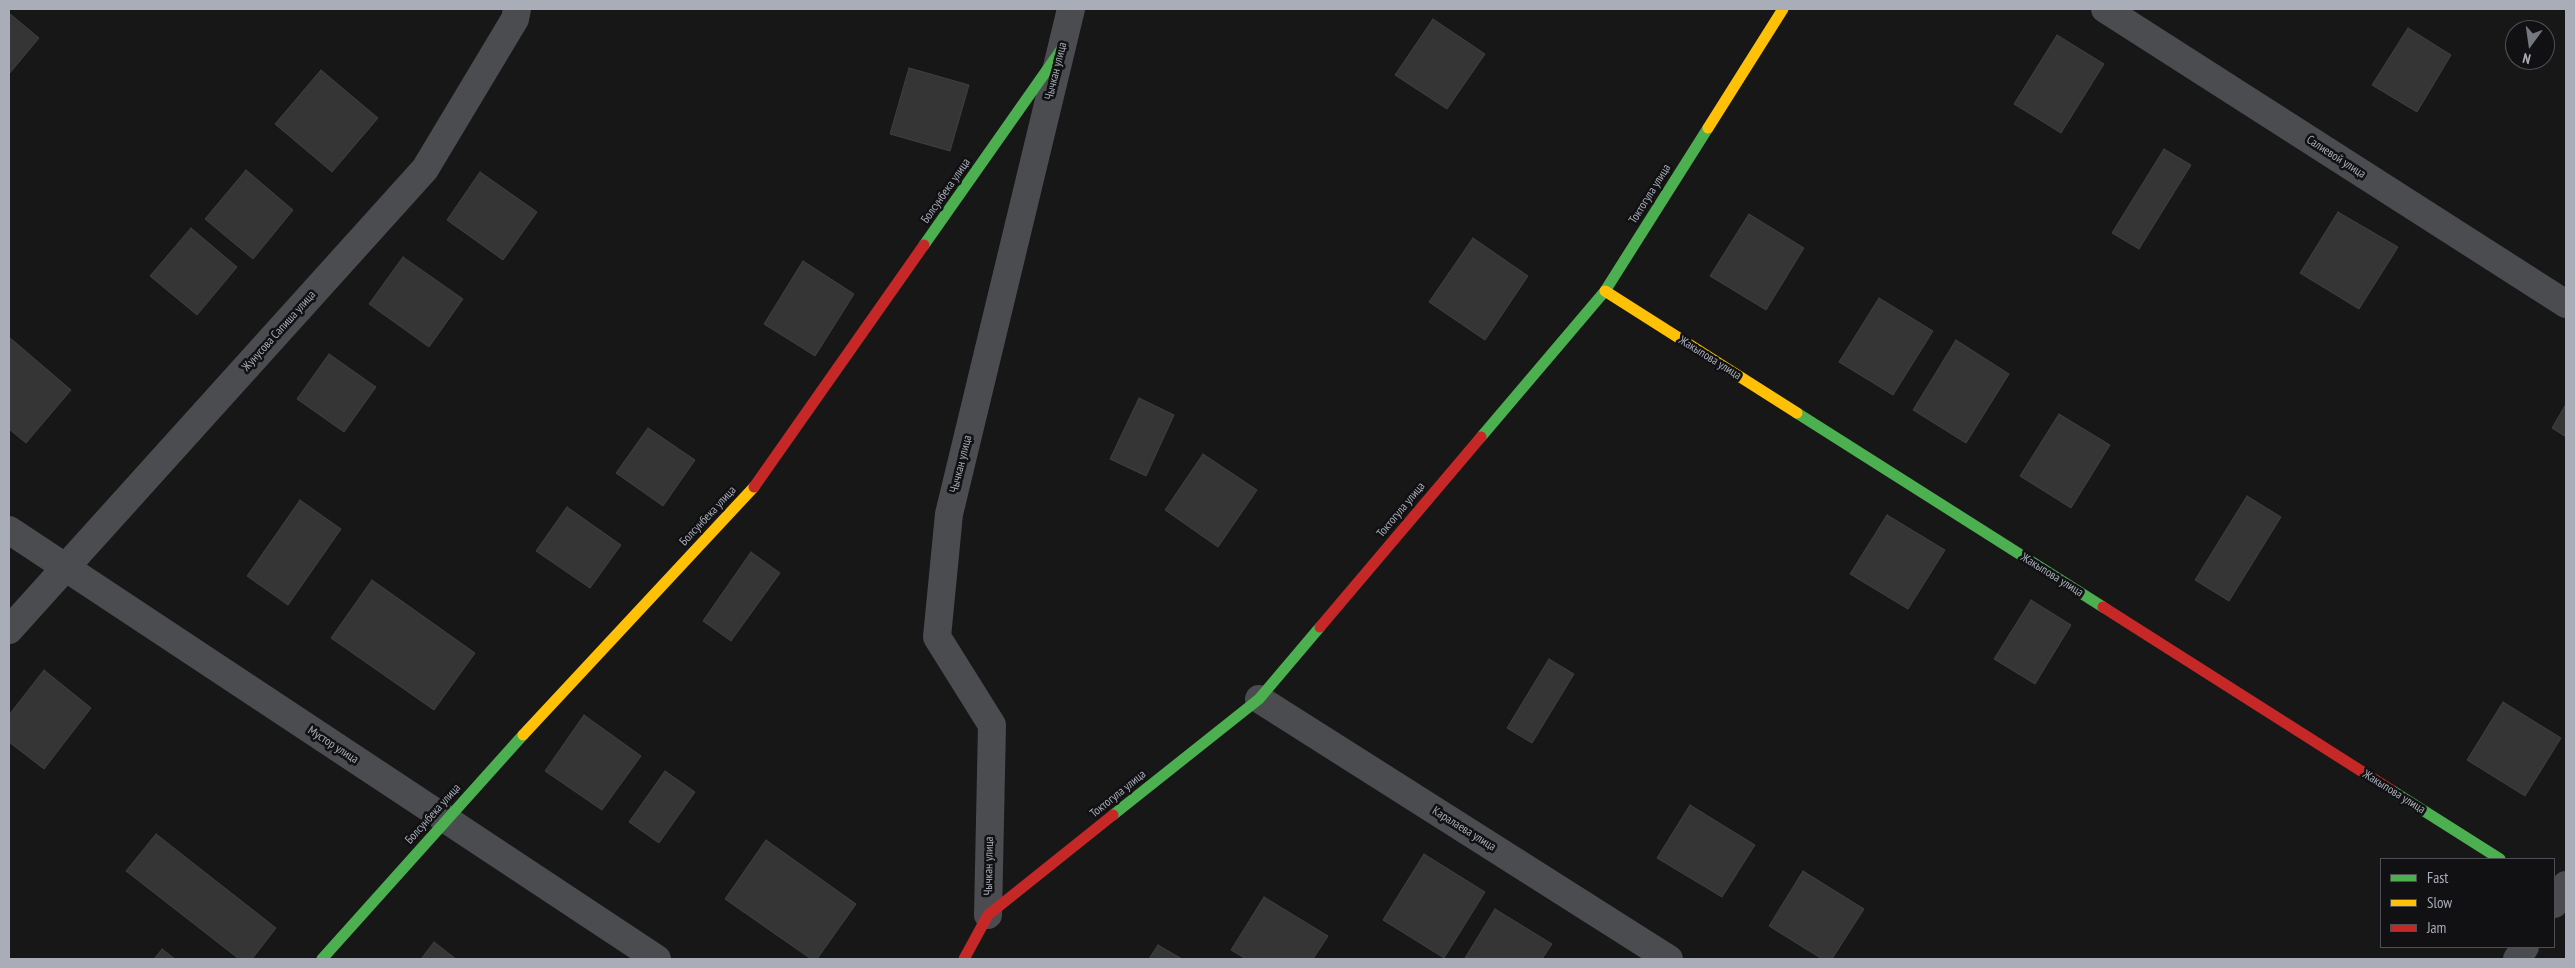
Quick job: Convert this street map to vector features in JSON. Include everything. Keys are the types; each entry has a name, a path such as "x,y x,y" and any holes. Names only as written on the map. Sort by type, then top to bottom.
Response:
{"street":[{"name":"Жунусова Сапиша улица","path":"9,630 425,170 515,19 517,9"},
{"name":"Чычкан улица","path":"988,915 992,725 937,637 949,514 1072,9"},
{"name":"Токтогула улица","path":"964,959 988,915 1259,699 1605,291 1783,9"},
{"name":"Салиевой улица","path":"2105,9 2566,304"},
{"name":"Болсунбека улица","path":"322,959 446,819 759,481 1062,50"},
{"name":"Жакыпова улица","path":"1605,291 2498,858"},
{"name":"Мустор улица","path":"9,530 657,959"},
{"name":"Каралаева улица","path":"1259,699 1669,959"},
{"path":"2517,959 2524,948"}],"building":[{"path":"9,13 39,38 9,74"},
{"path":"1433,19 1485,54 1447,109 1395,75"},
{"path":"2408,28 2451,55 2417,112 2372,85"},
{"path":"2057,35 2104,64 2061,133 2014,104"},
{"path":"909,68 969,85 950,151 890,134"},
{"path":"321,70 378,118 332,172 275,124"},
{"path":"2164,149 2191,165 2139,249 2112,233"},
{"path":"246,170 293,210 253,259 205,219"},
{"path":"480,172 537,212 503,260 447,220"},
{"path":"2338,212 2398,247 2359,309 2300,273"},
{"path":"1749,214 1804,248 1766,310 1710,276"},
{"path":"191,228 237,267 197,315 150,276"},
{"path":"1473,238 1528,276 1485,340 1429,302"},
{"path":"403,257 463,299 429,347 369,304"},
{"path":"803,261 854,294 815,356 764,324"},
{"path":"1879,298 1933,331 1893,395 1839,362"},
{"path":"9,337 71,390 26,443 9,429"},
{"path":"1956,340 2009,374 1966,443 1913,410"},
{"path":"329,354 376,387 344,432 297,399"},
{"path":"1139,398 1174,415 1146,476 1110,459"},
{"path":"2566,404 2566,437 2552,428"},
{"path":"2059,414 2110,445 2071,508 2020,476"},
{"path":"648,428 695,460 663,506 616,473"},
{"path":"1203,454 1257,490 1218,547 1165,510"},
{"path":"2247,496 2281,517 2229,601 2195,580"},
{"path":"300,500 341,529 288,605 247,576"},
{"path":"567,507 621,545 590,588 536,551"},
{"path":"1887,515 1945,550 1908,609 1850,574"},
{"path":"751,552 780,573 731,641 703,621"},
{"path":"372,580 475,653 434,710 331,638"},
{"path":"2031,600 2071,625 2035,684 1994,659"},
{"path":"1549,659 1574,674 1532,743 1507,728"},
{"path":"44,670 91,708 44,769 9,742 9,715"},
{"path":"2503,702 2561,738 2525,796 2467,760"},
{"path":"584,715 641,756 602,810 545,771"},
{"path":"665,771 695,792 659,843 629,822"},
{"path":"1690,805 1755,845 1722,897 1657,858"},
{"path":"156,834 276,928 252,959 239,959 126,871"},
{"path":"766,840 856,904 817,959 811,959 725,899"},
{"path":"1424,854 1485,892 1444,958 1383,920"},
{"path":"1803,871 1864,909 1832,959 1822,959 1769,926"},
{"path":"1264,897 1328,936 1313,959 1246,959 1231,950"},
{"path":"1495,909 1552,944 1542,959 1465,958"},
{"path":"434,942 456,959 421,959"},
{"path":"1158,945 1182,959 1149,959"},
{"path":"162,949 175,959 154,959"}],"traffic: fast":[{"path":"924,245 1061,50"},
{"path":"1481,437 1605,291 1708,128"},
{"path":"1797,413 2103,607"},
{"path":"1113,815 1259,699 1320,627"},
{"path":"322,959 523,735"},
{"path":"2391,790 2498,858"}],"traffic: slow":[{"path":"1708,128 1783,9"},
{"path":"1605,291 1797,413"},
{"path":"523,735 754,487"}],"traffic: jam":[{"path":"754,487 924,245"},
{"path":"1320,627 1481,437"},
{"path":"2103,607 2391,790"},
{"path":"964,959 988,915 1113,815"}]}
